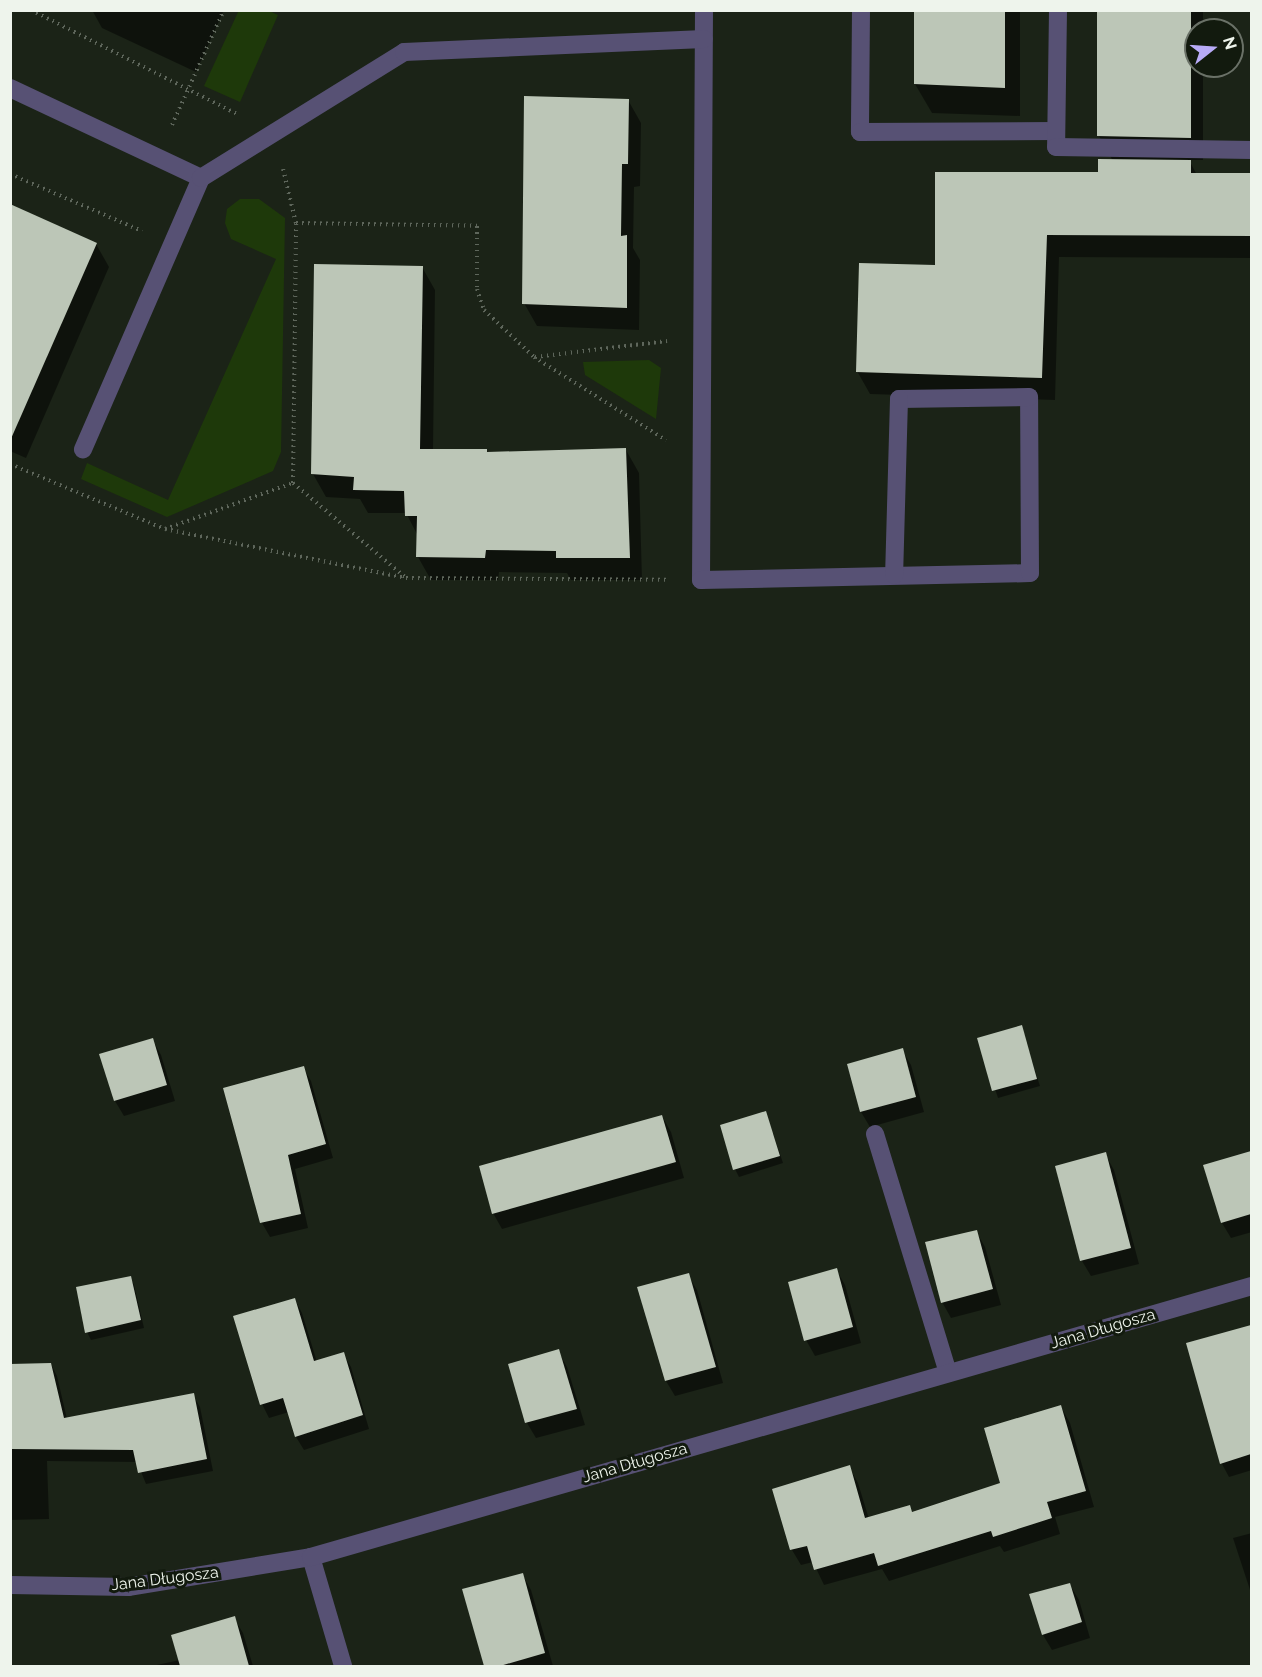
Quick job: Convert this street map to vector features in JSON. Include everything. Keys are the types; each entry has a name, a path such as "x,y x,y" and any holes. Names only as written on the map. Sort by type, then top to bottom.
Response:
{"street":[{"path":"704,10 700,580 1030,573 1029,397 899,399 894,575"},
{"path":"861,10 860,132 1056,131"},
{"path":"1058,10 1056,147 1251,150"},
{"path":"83,449 201,178 404,52 704,39"},
{"path":"10,88 201,178"},
{"path":"875,1134 948,1373"},
{"name":"Jana Długosza","path":"10,1585 128,1587 311,1557 1251,1286"},
{"path":"311,1557 343,1666"}],"path":[{"path":"31,10 274,133 297,223 293,483"},
{"path":"158,158 224,10"},
{"path":"10,174 172,244"},
{"path":"297,223 477,226 477,289 484,310 534,357 701,462"},
{"path":"534,357 702,337"},
{"path":"10,464 165,530 406,578 700,580"},
{"path":"165,530 293,483"},
{"path":"293,483 406,578"}],"green space":[{"path":"239,10 269,11 278,15 240,102 204,86"},
{"path":"240,199 259,199 285,218 281,452 273,471 167,517 81,479 87,463 168,500 276,259 231,239 225,223 227,209"},
{"path":"649,360 661,368 656,419 585,375 583,362"}],"building":[{"path":"914,10 1005,10 1005,88 914,84"},
{"path":"1097,10 1191,10 1191,18 1184,18 1184,78 1191,78 1191,138 1097,136"},
{"path":"524,96 629,99 628,164 622,164 621,236 627,235 627,308 522,304"},
{"path":"1098,159 1191,160 1191,173 1251,173 1251,236 1047,235 1042,378 856,372 859,263 935,265 935,172 1098,172"},
{"path":"10,204 97,243 10,441"},
{"path":"314,264 423,266 420,449 487,449 487,452 626,448 630,558 556,558 556,551 486,550 485,558 416,557 417,516 405,516 404,491 353,490 354,477 311,474"},
{"path":"1022,1025 1037,1079 992,1091 977,1038"},
{"path":"153,1038 167,1085 114,1101 99,1054"},
{"path":"903,1048 916,1097 860,1112 847,1064"},
{"path":"304,1066 326,1144 288,1155 301,1214 260,1223 223,1088"},
{"path":"766,1111 780,1156 733,1170 720,1125"},
{"path":"662,1115 676,1162 492,1214 479,1166"},
{"path":"1251,1151 1251,1214 1221,1223 1203,1165"},
{"path":"1106,1152 1131,1248 1080,1261 1055,1166"},
{"path":"977,1230 993,1289 941,1303 925,1242"},
{"path":"837,1268 853,1327 804,1341 788,1282"},
{"path":"689,1273 716,1367 665,1381 637,1287"},
{"path":"131,1276 141,1320 85,1333 76,1287"},
{"path":"295,1298 314,1361 344,1352 363,1415 295,1437 283,1398 260,1405 233,1316"},
{"path":"1251,1325 1251,1454 1220,1464 1186,1343"},
{"path":"559,1349 577,1409 525,1423 508,1364"},
{"path":"51,1363 64,1418 194,1393 207,1459 138,1473 133,1450 10,1449 10,1364"},
{"path":"1061,1405 1086,1491 1047,1502 1052,1518 993,1537 991,1531 878,1566 874,1553 814,1570 807,1546 790,1550 772,1489 850,1465 865,1518 910,1505 912,1512 1000,1483 984,1428"},
{"path":"523,1573 545,1653 500,1666 484,1666 462,1589"},
{"path":"1070,1583 1082,1622 1042,1635 1029,1594"},
{"path":"235,1616 249,1666 180,1666 171,1635"}]}
